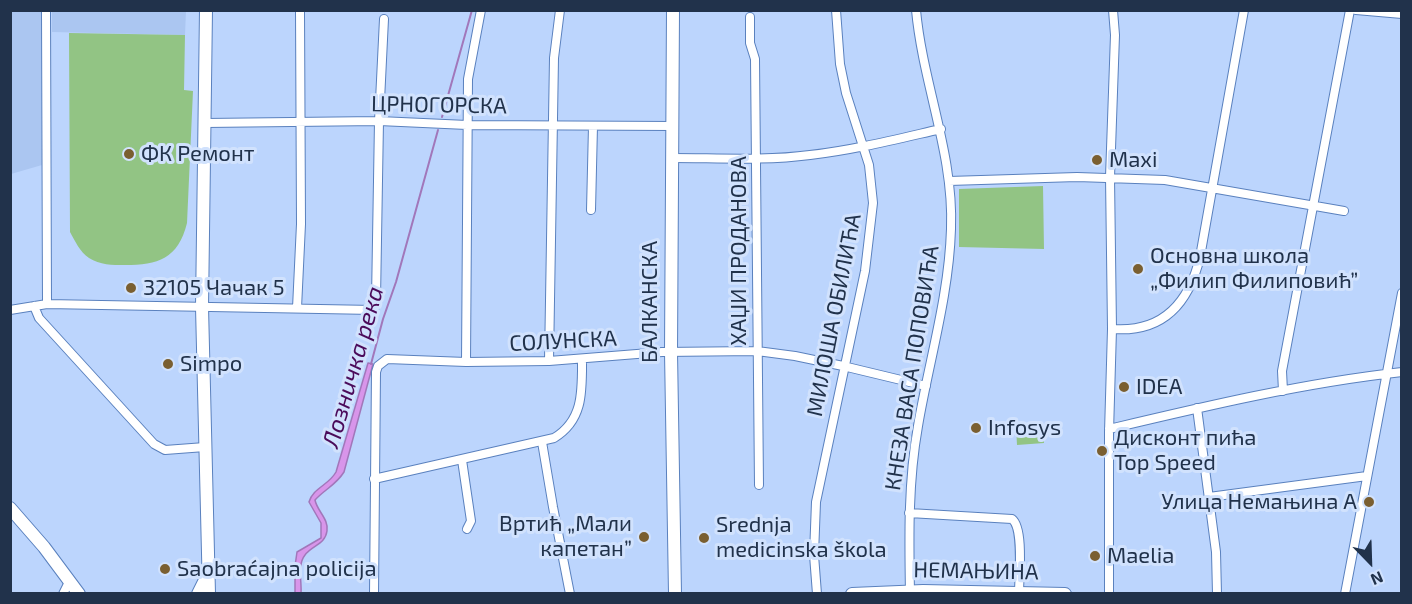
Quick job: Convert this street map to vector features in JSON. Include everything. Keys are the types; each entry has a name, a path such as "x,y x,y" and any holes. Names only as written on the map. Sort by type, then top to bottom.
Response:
{"street":[{"path":"46,10 47,304"},
{"path":"206,10 202,307 209,594"},
{"path":"297,308 300,243 300,10"},
{"path":"466,363 468,79 481,10"},
{"path":"549,361 554,58 560,10"},
{"name":"БАЛКАНСКА","path":"674,10 671,352 675,594"},
{"name":"МИЛОША ОБИЛИЋА","path":"817,594 814,555 816,502 843,366 865,271 873,220 872,182 846,93 840,64 836,10"},
{"name":"КНЕЗА ВАСА ПОПОВИЋА","path":"910,592 911,471 948,270 951,228 949,181 941,129 922,55 916,10"},
{"path":"1109,594 1109,429 1112,329 1110,177 1115,35 1113,10"},
{"path":"1112,329 1130,329 1159,320 1171,312 1186,296 1196,275 1244,10"},
{"path":"1283,391 1282,371 1350,10"},
{"path":"1356,10 1401,14"},
{"name":"ХАЏИ ПРОДАНОВА","path":"750,17 750,43 755,59 759,485"},
{"path":"10,310 47,304 374,310 384,19"},
{"name":"ЦРНОГОРСКА","path":"205,123 379,121 467,125 673,126"},
{"path":"591,210 593,126"},
{"path":"672,158 809,156 863,147 941,129"},
{"path":"949,181 1110,177 1165,180 1344,211"},
{"path":"1345,594 1401,293"},
{"path":"34,306 39,318 154,444 165,450 204,447"},
{"name":"СОЛУНСКА","path":"374,479 376,372 380,364 390,359 466,363 549,361 671,352 757,351 795,356 926,386"},
{"path":"374,594 374,479 542,442 562,433 579,410 582,396 582,359"},
{"path":"1109,429 1283,391 1401,372"},
{"path":"1197,408 1216,552 1217,594"},
{"path":"542,442 570,594"},
{"path":"462,460 471,521 467,529"},
{"path":"1209,497 1367,476"},
{"path":"10,508 80,593"},
{"path":"909,513 1012,519 1016,522 1019,532 1019,593"},
{"path":"198,594 207,575"},
{"path":"207,575 219,594"},
{"path":"63,594 70,580"},
{"name":"НЕМАЊИНА","path":"852,594 910,592 1065,594"}],"shaded area":[{"path":"10,11 41,11 42,165 11,174"},
{"path":"52,11 186,11 185,35 52,32"},
{"path":"368,363 373,364 344,472 315,500 326,523 326,536 303,559 300,569 301,593 295,593 297,552 321,538 321,523 309,502 314,493 336,472"}],"green space":[{"name":"ФК Ремонт","path":"69,33 185,35 184,90 193,91 187,223 178,245 165,258 137,265 111,265 97,262 83,253 70,232"},
{"path":"1043,186 1044,249 959,247 959,189"},
{"path":"1043,424 1044,443 1017,445 1016,426"}],"waterway":[{"name":"Лозничка река","path":"442,117 472,10"},
{"name":"Лозничка река","path":"371,364 438,130"}],"place":[{"name":"ФК Ремонт","path":"129,154"},
{"name":"Maxi","path":"1097,160"},
{"name":"Основна школа „Филип Филиповић”","path":"1138,269"},
{"name":"32105 Чачак 5","path":"131,288"},
{"name":"Simpo","path":"168,364"},
{"name":"IDEA","path":"1124,387"},
{"name":"Infosys","path":"976,428"},
{"name":"Дисконт пића Top Speed","path":"1102,451"},
{"name":"Улица Немањина А","path":"1369,502"},
{"name":"Вртић „Мали капетан”","path":"644,537"},
{"name":"Srednja medicinska škola","path":"704,538"},
{"name":"Maelia","path":"1095,556"},
{"name":"Saobraćajna policija","path":"165,569"}]}
